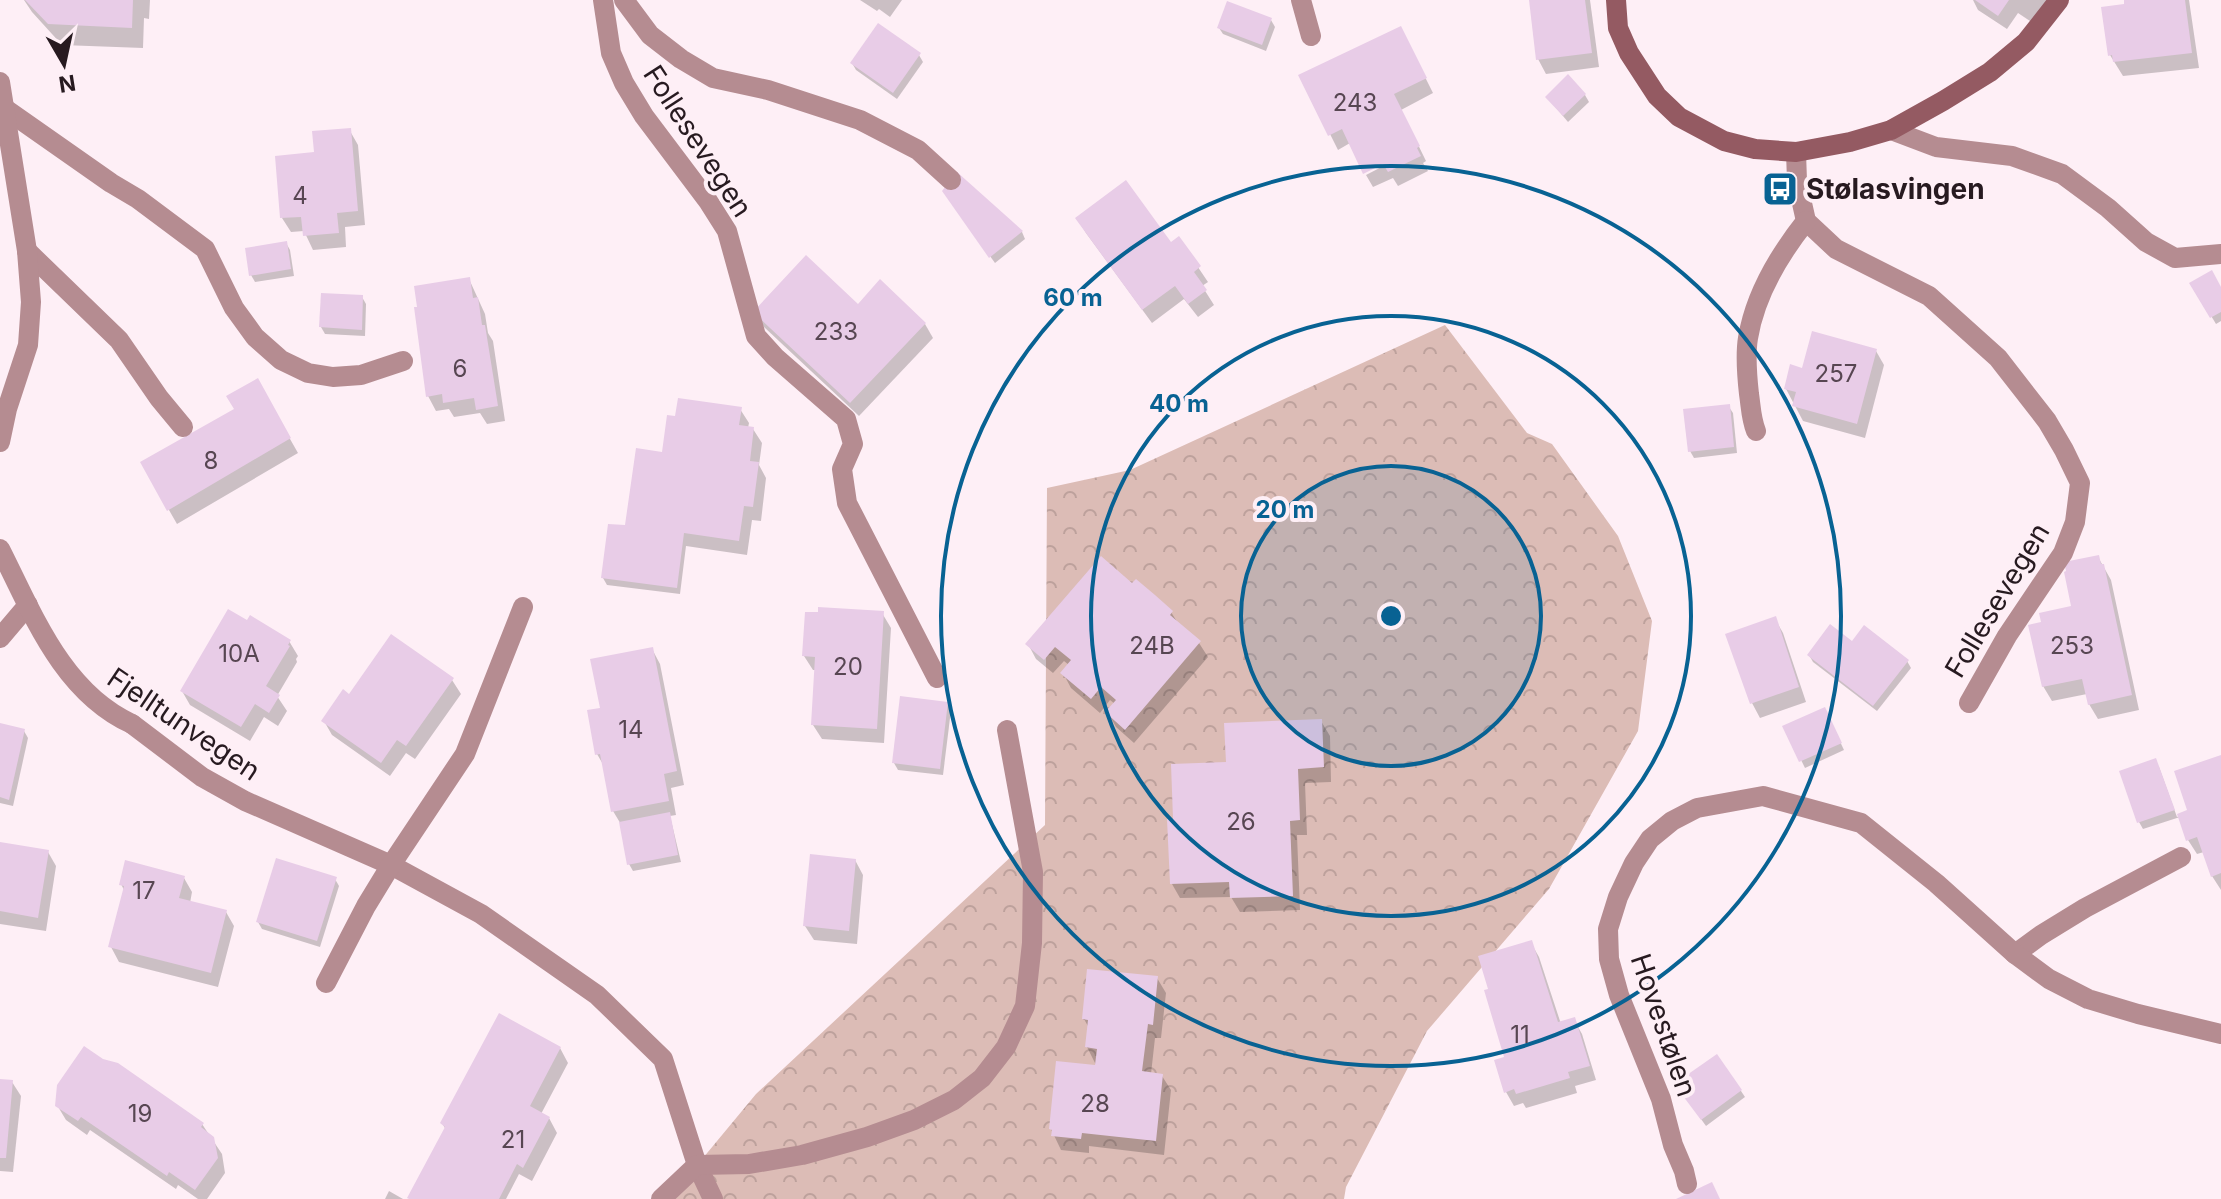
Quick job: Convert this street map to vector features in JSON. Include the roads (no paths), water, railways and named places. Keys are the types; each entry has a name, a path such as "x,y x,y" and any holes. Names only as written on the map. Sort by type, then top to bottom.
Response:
{"main road":[{"path":"1616,0 1618,28 1629,53 1657,96 1679,117 1724,141 1755,149 1796,152 1850,142 1891,130 1943,101 1990,72 2026,42 2059,0"}],"street":[{"name":"Follesevegen","path":"603,0 611,53 624,83 644,116 727,231 756,336 775,357 846,419 853,444 842,469 847,503 937,678"},
{"name":"Follesevegen","path":"624,0 650,35 713,78 768,90 860,120 918,150 951,180"},
{"path":"1301,0 1311,36"},
{"path":"0,82 27,251 31,302 28,345 7,409 0,442"},
{"path":"4,108 138,199 205,249 234,308 255,337 281,360 308,373 333,377 361,375 403,361"},
{"path":"1891,130 1936,147 2012,156 2062,174 2108,208 2146,242 2175,258 2221,254"},
{"path":"1756,431 1747,370 1747,339 1759,297 1770,275 1806,221 1797,181 1796,152"},
{"name":"Follesevegen","path":"1806,221 1836,249 1929,296 1998,358 2047,421 2080,483 2075,522 2063,553 2007,636 1969,703"},
{"path":"27,251 119,340 183,427"},
{"name":"Fjelltunvegen","path":"0,549 70,677 111,715 132,724 202,777 245,801 391,865 481,914 597,995 663,1059 697,1165 713,1199"},
{"path":"0,638 28,605"},
{"path":"326,983 366,906 465,754 523,607"},
{"path":"661,1199 697,1165 749,1164 802,1155 914,1120 954,1100 982,1078 1006,1047 1025,1006 1032,943 1033,886 1007,730"},
{"name":"Hovestølen","path":"1687,1184 1661,1099 1619,995 1609,959 1608,929 1623,886 1650,839 1672,821 1697,808 1763,796 1861,823 1936,883 2015,954 2049,979 2088,999 2221,1034"},
{"path":"2015,954 2085,908 2181,857"}],"place":[{"name":"Stølasvingen","path":"1780,189"}]}
